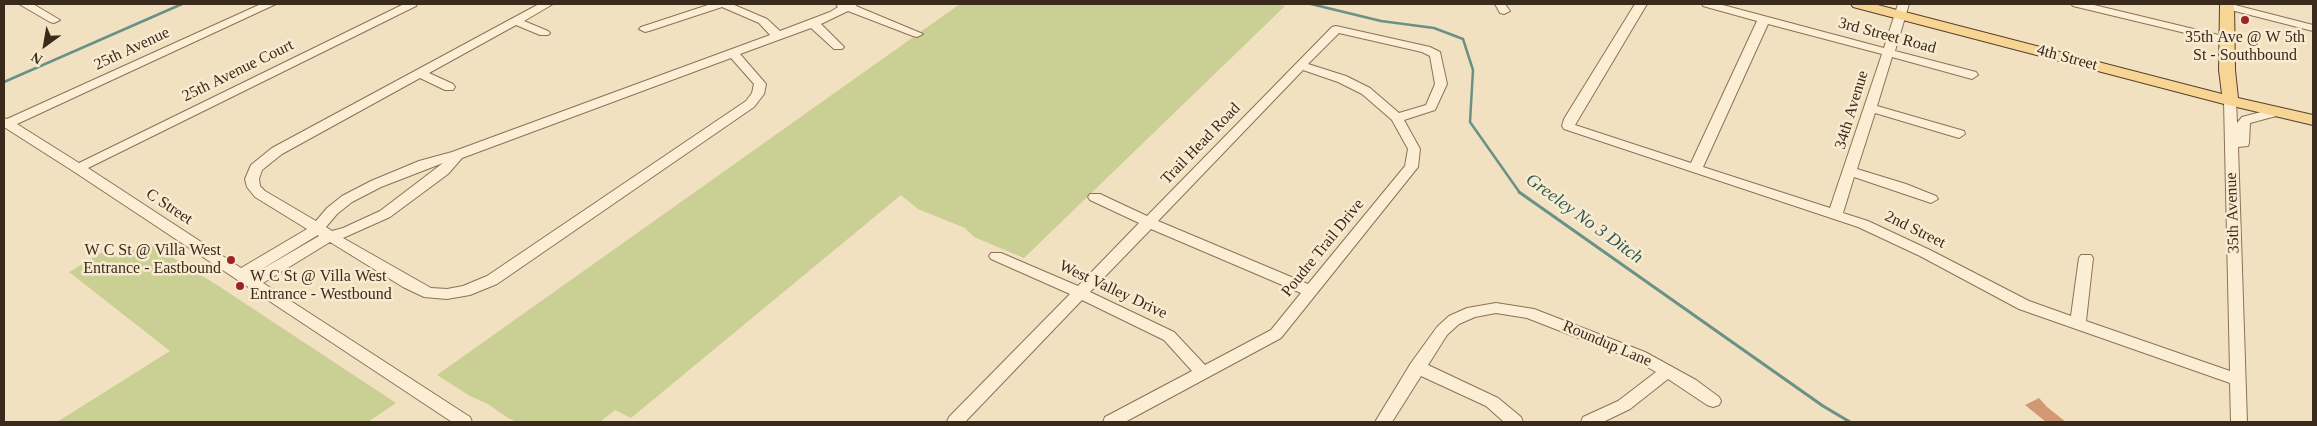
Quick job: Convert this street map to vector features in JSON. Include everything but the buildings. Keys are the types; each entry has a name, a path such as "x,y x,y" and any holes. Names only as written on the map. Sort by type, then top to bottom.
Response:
{"main road":[{"name":"4th Street","path":"1858,4 1902,9 2230,101 2313,120"},
{"name":"35th Avenue","path":"2227,5 2230,101"}],"street":[{"path":"25,4 54,20"},
{"name":"25th Avenue","path":"6,123 270,4"},
{"name":"25th Avenue Court","path":"78,168 412,4"},
{"path":"547,4 277,151 256,168 252,178 254,187 260,194 324,233 408,283 429,293 447,294 477,287 492,280 540,248 750,104 758,94 760,84 733,52"},
{"path":"645,29 722,4 763,21 778,36"},
{"name":"2nd Street","path":"1640,4 1570,119 1568,126 1571,128 1863,224 1925,253 1972,280 2024,305 2238,380"},
{"name":"3rd Street Road","path":"1707,4 1972,75"},
{"path":"2077,4 2227,40"},
{"path":"324,233 332,211 363,190 413,168 457,155 813,23 846,5 917,34"},
{"path":"2227,5 2313,28"},
{"name":"34th Avenue","path":"1835,215 1902,9"},
{"path":"1695,169 1764,19"},
{"path":"515,21 544,34"},
{"path":"813,23 838,47"},
{"name":"Trail Head Road","path":"955,422 1336,29 1436,54 1441,84 1431,107 1397,118"},
{"name":"Poudre Trail Drive","path":"1111,422 1276,334 1411,167 1414,149 1397,118 1366,90 1342,79 1301,66"},
{"path":"420,73 449,87"},
{"name":"35th Avenue","path":"2230,101 2239,422"},
{"path":"1870,108 1959,134"},
{"path":"2231,144 2243,143 2243,124 2246,120 2277,112"},
{"name":"C Street","path":"6,123 78,168 464,422"},
{"path":"247,279 324,233 365,225 392,209 443,170 457,155"},
{"path":"1850,171 1901,187 1931,199"},
{"path":"1095,197 1148,222 1310,291"},
{"name":"West Valley Drive","path":"996,256 1080,293 1169,336 1203,373"},
{"path":"2078,324 2086,258"},
{"name":"Roundup Lane","path":"1383,422 1442,331 1454,320 1472,312 1492,309 1509,309 1529,313 1640,356 1668,371 1712,400"},
{"path":"1417,368 1492,402 1515,422"},
{"path":"1589,422 1624,405 1668,371"}],"green space":[{"path":"960,4 1275,4 1285,6 1024,258 974,237 965,228 918,209 901,195 631,418 615,410 600,422 517,422 437,375"},
{"path":"147,242 217,285 396,403 368,422 57,422 170,351 69,272 106,250 118,258"}],"waterway":[{"path":"4,82 182,4"},
{"name":"Greeley No 3 Ditch","path":"1311,4 1381,21 1434,28 1463,39 1473,70 1470,122 1520,192"},
{"name":"Greeley No 3 Ditch","path":"1520,192 1823,406 1850,422"}],"place":[{"name":"35th Ave @ W 5th St - Southbound","path":"2245,20"},
{"name":"W C St @ Villa West Entrance - Eastbound","path":"231,260"},
{"name":"W C St @ Villa West Entrance - Westbound","path":"240,286"}]}
